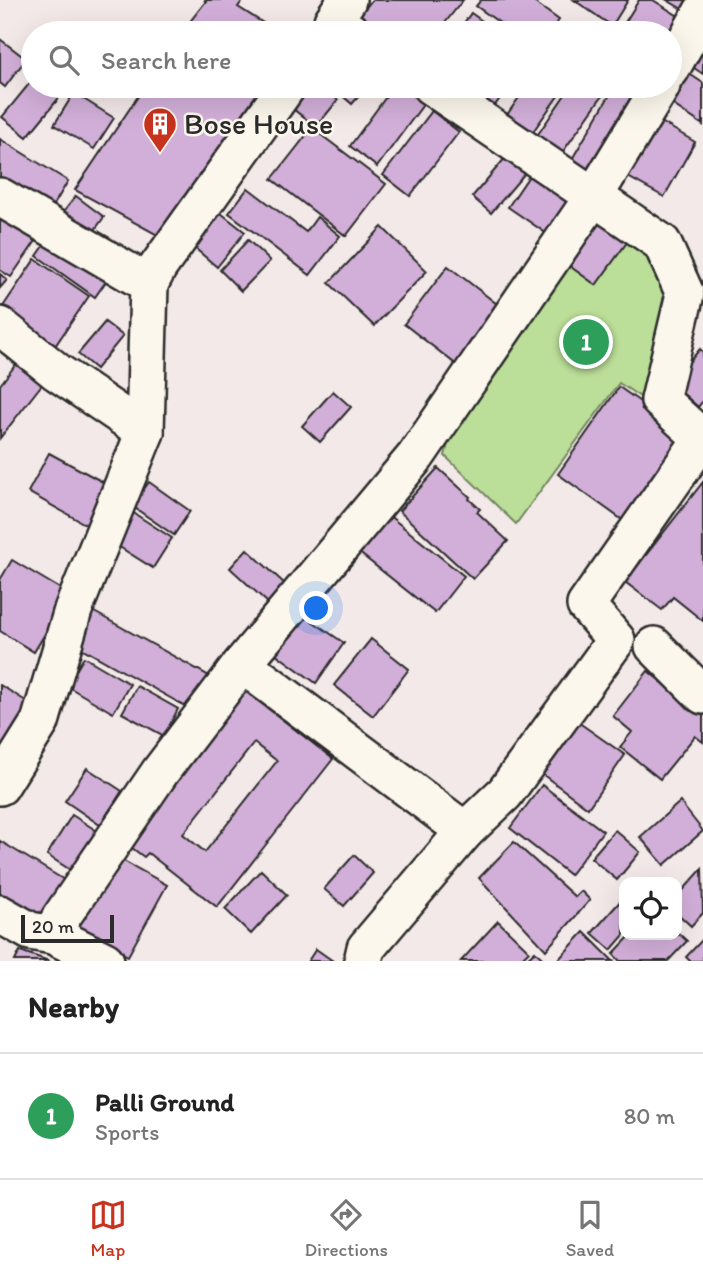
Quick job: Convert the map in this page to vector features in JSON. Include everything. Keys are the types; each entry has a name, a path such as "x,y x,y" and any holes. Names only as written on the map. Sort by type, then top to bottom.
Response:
{"street":[{"path":"682,48 703,11"},
{"path":"0,786 40,722 73,610 145,432 149,284 158,267 278,98"},
{"path":"363,961 366,948 465,831 505,793 616,640 586,605 703,439 660,400 685,294 662,243 449,98"},
{"path":"52,935 60,919 160,772 242,664 416,456 594,196 654,98"},
{"path":"0,197 149,284"},
{"path":"0,326 57,372 145,432"},
{"path":"654,646 703,695"},
{"path":"242,664 465,831"},
{"path":"0,914 30,931 52,935 105,961"}],"green space":[{"path":"599,207 654,247 674,300 651,404 619,383 516,524 445,456 454,417"}],"building":[{"path":"204,0 243,0 238,7 260,21 190,21 206,1"},
{"path":"372,0 463,0 446,21 367,21 360,15"},
{"path":"481,0 531,0 559,20 497,21 476,6"},
{"path":"574,0 628,0 615,21 605,21"},
{"path":"639,0 653,0 683,19 681,21 626,21"},
{"path":"667,0 696,0 689,13"},
{"path":"471,13 482,21 465,21"},
{"path":"703,37 703,74 685,62"},
{"path":"0,39 21,55 21,66 5,87 0,83"},
{"path":"682,69 703,83 703,125 663,98 682,98"},
{"path":"21,94 21,98 59,98 27,137 2,117"},
{"path":"71,98 82,98 114,118 94,149 54,125"},
{"name":"Bose House","path":"137,98 261,98 163,238 75,190"},
{"path":"285,98 338,100 316,127 283,101"},
{"path":"345,98 357,98 352,104"},
{"path":"385,98 420,98 425,102 377,167 350,146"},
{"path":"465,98 500,98 488,115"},
{"path":"519,98 557,98 527,140 502,122"},
{"path":"563,98 601,98 557,160 532,143"},
{"path":"608,98 638,98 645,102 597,184 568,166"},
{"path":"432,111 459,132 410,196 383,175"},
{"path":"653,117 695,142 664,197 621,173"},
{"path":"312,128 386,184 346,236 272,179"},
{"path":"0,139 68,181 49,213 0,183"},
{"path":"506,157 525,173 491,213 472,197"},
{"path":"531,173 579,206 556,240 508,207"},
{"path":"248,188 306,232 317,217 340,236 310,275 229,213"},
{"path":"76,196 104,217 87,241 58,219"},
{"path":"0,208 40,235 11,277 0,270"},
{"path":"217,210 245,232 217,267 190,244"},
{"path":"600,211 633,234 596,285 564,262"},
{"path":"382,227 427,271 374,326 329,283"},
{"path":"53,233 111,274 95,297 37,256"},
{"path":"248,240 270,261 241,291 220,270"},
{"path":"35,259 89,296 51,352 0,311"},
{"path":"448,266 506,311 462,369 404,324"},
{"path":"0,274 7,280 0,288"},
{"path":"105,322 123,336 96,369 78,354"},
{"path":"700,349 703,352 703,401 698,407 671,383"},
{"path":"17,363 43,383 0,438 0,385"},
{"path":"619,387 690,437 628,524 558,474"},
{"path":"333,391 351,407 320,442 302,426"},
{"path":"49,453 114,488 92,528 28,492"},
{"path":"438,468 470,497 480,509 477,512 508,541 473,579 399,511"},
{"path":"149,482 190,511 174,535 132,506"},
{"path":"703,482 703,621 673,597 662,610 625,582"},
{"path":"129,510 172,538 153,568 110,541"},
{"path":"387,514 464,576 435,613 357,551"},
{"path":"247,549 285,584 268,603 230,568"},
{"path":"12,560 69,594 34,652 0,631 0,580"},
{"path":"87,608 209,676 190,709 69,641"},
{"path":"299,612 344,643 316,683 272,651"},
{"path":"371,639 409,669 373,716 334,685"},
{"path":"84,657 130,684 113,713 67,686"},
{"path":"648,671 703,716 703,742 695,736 660,779 620,747 632,732 613,716"},
{"path":"0,685 34,706 8,750 0,745"},
{"path":"137,686 178,709 164,736 122,713"},
{"path":"243,689 333,759 217,907 148,853 144,857 124,842","holes":["254,743 277,761 205,852 183,834"]},
{"path":"578,722 625,755 588,808 542,774"},
{"path":"87,768 122,791 100,825 65,801"},
{"path":"542,785 603,831 570,875 510,828"},
{"path":"680,802 703,831 664,865 640,837"},
{"path":"72,815 105,836 80,876 47,855"},
{"path":"615,830 640,852 617,880 591,858"},
{"path":"0,841 66,881 38,928 0,905"},
{"path":"514,842 575,897 581,891 590,900 546,950 479,878"},
{"path":"111,854 167,885 128,956 72,925"},
{"path":"354,855 373,873 344,906 324,889"},
{"path":"702,869 703,913 691,926 682,918 682,891"},
{"path":"261,870 287,895 251,934 225,909"},
{"path":"619,903 620,940 611,950 592,933"},
{"path":"498,921 529,951 519,961 461,961"},
{"path":"584,932 613,961 557,961"},
{"path":"682,936 687,941 668,961 620,961 613,954 626,940 682,940"},
{"path":"703,939 703,961 690,961 686,957"},
{"path":"316,949 333,961 308,961"},
{"path":"20,951 49,961 15,961"},
{"path":"535,951 545,961 524,961"}],"place":[{"name":"Bose House","path":"160,154"},
{"name":"Palli Ground","path":"586,342"}]}
